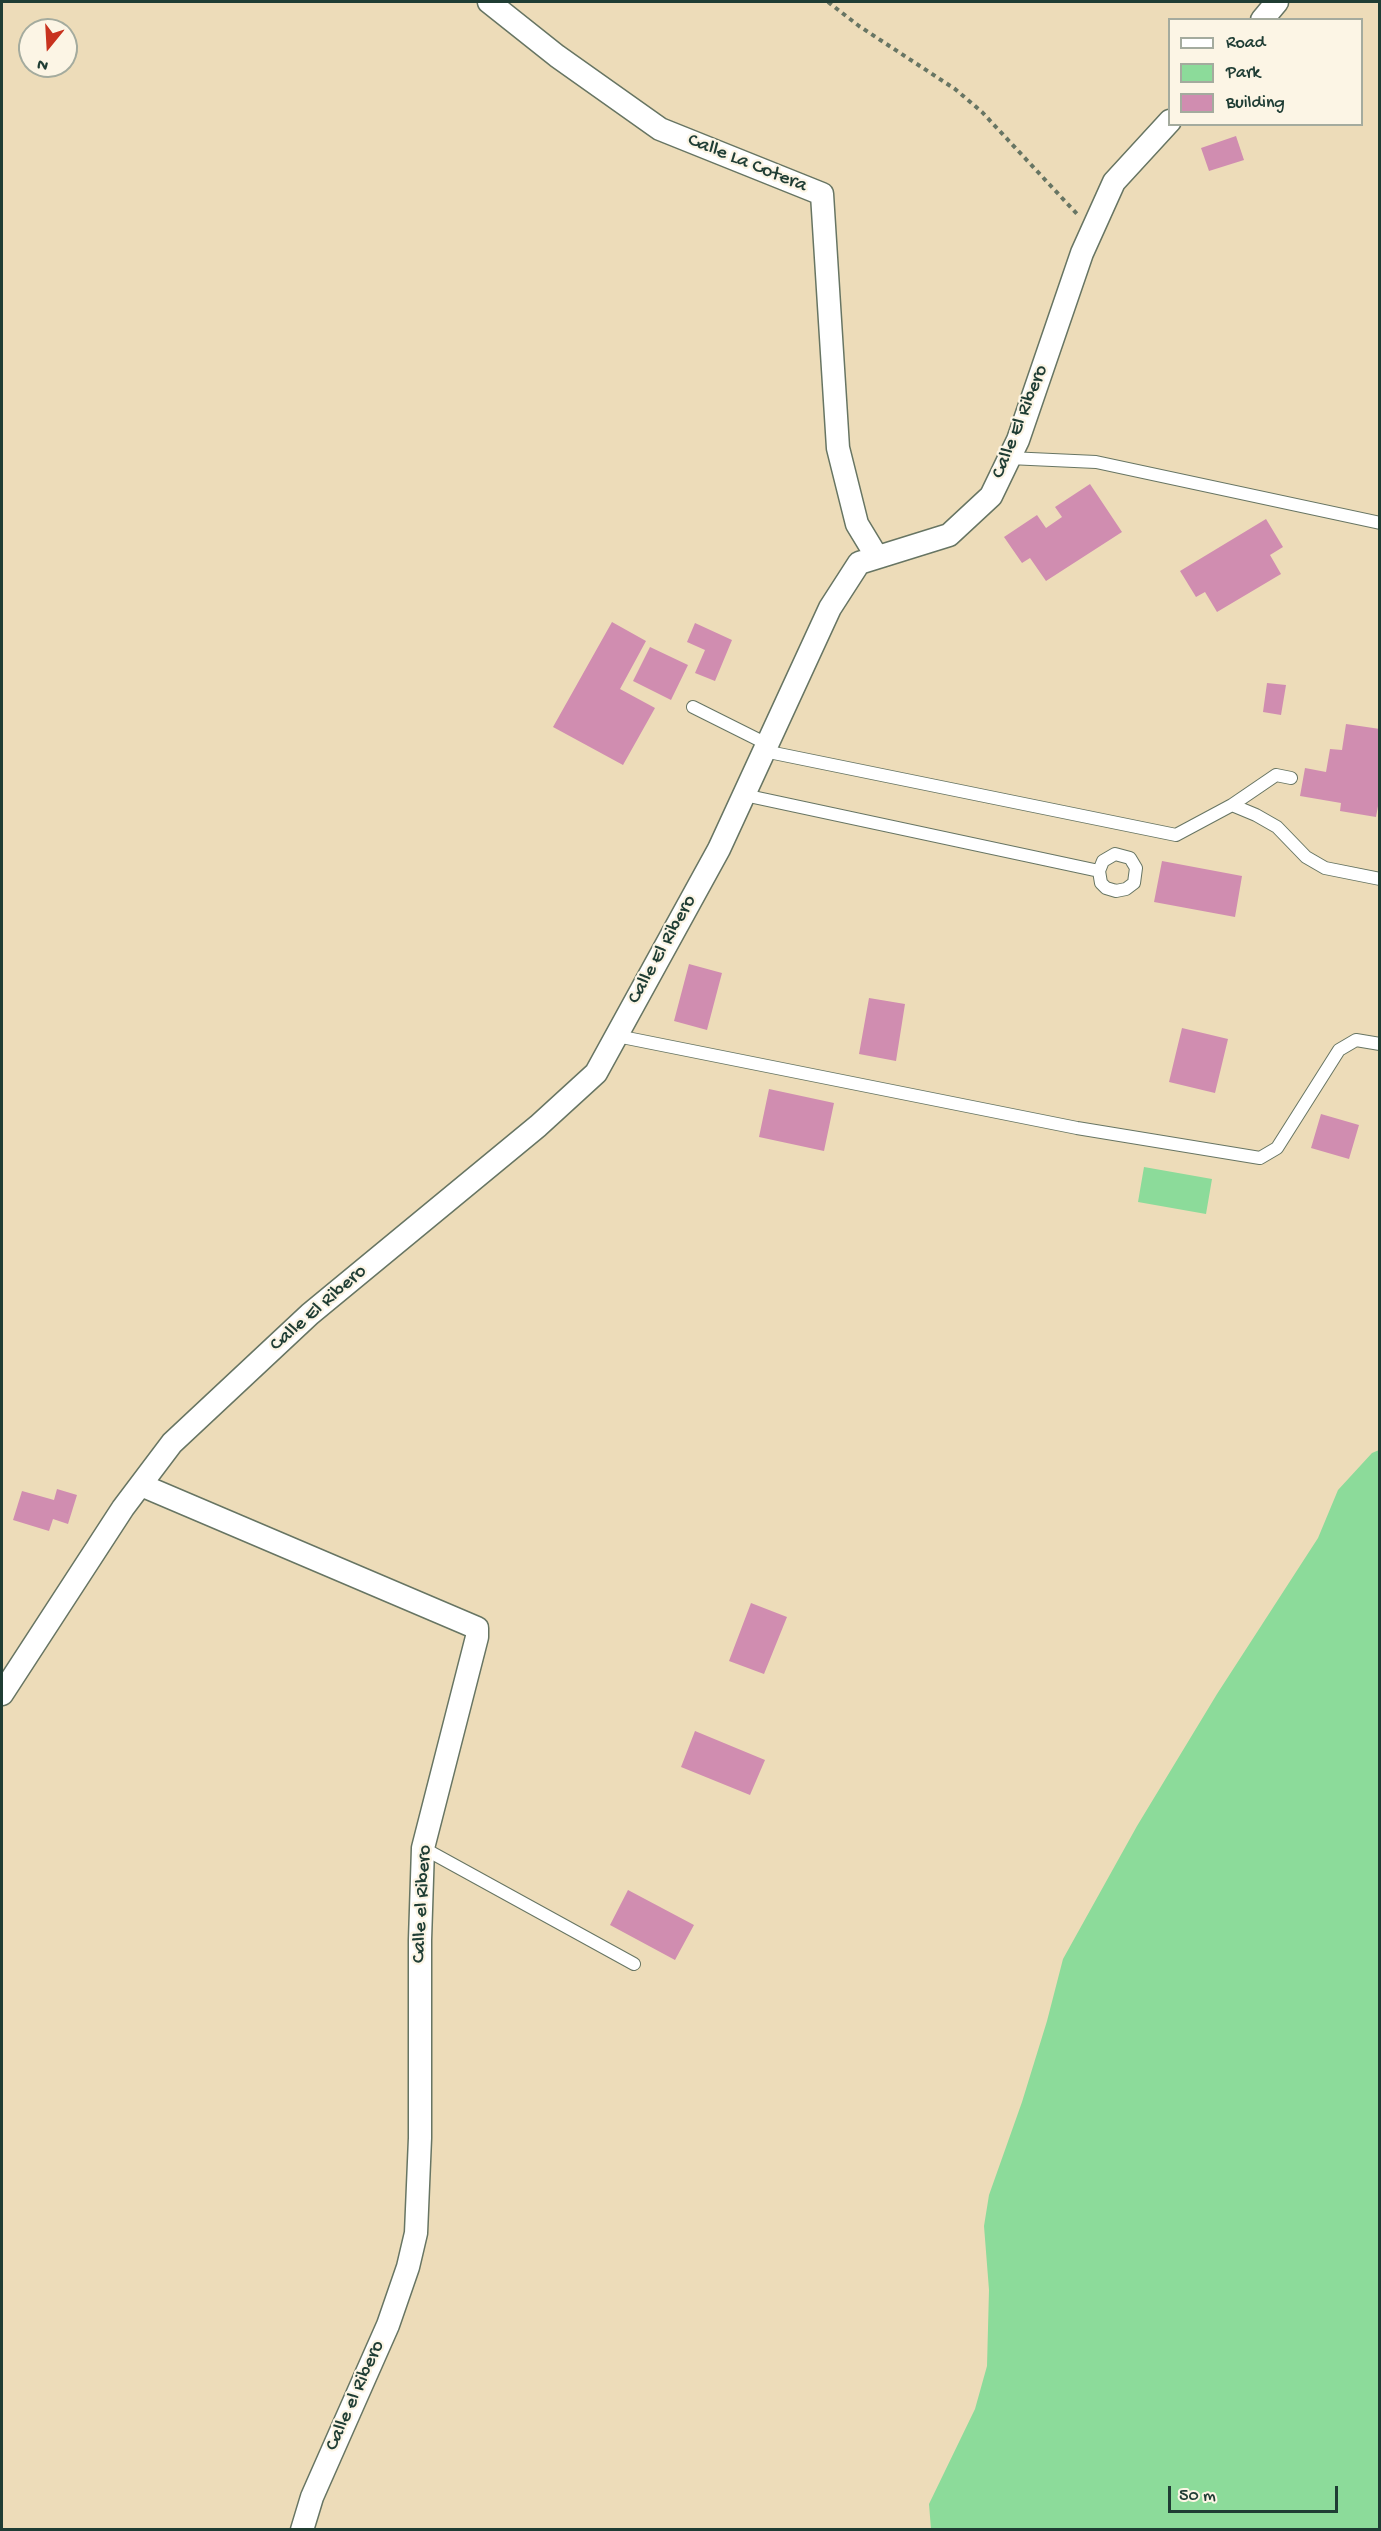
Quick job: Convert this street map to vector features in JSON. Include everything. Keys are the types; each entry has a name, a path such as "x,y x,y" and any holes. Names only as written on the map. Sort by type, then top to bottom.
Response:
{"street":[{"name":"Calle La Cotera","path":"489,2 556,56 660,129 822,194 838,448 857,524 877,557"},
{"path":"1264,18 1277,2"},
{"name":"Calle El Ribero","path":"2,1694 141,1485 172,1443 310,1314 538,1126 596,1073 719,849 830,608 859,563 949,535 991,496 1018,440 1082,253 1114,182 1168,123"},
{"name":"Calle el Ribero","path":"141,1485 477,1628 477,1637 423,1848 420,1940 420,2138 416,2233 408,2267 388,2325 312,2497 302,2529"}],"lane":[{"path":"1009,458 1096,462 1380,523"},
{"path":"693,707 766,747 1176,835 1232,805 1276,775 1291,778"},
{"path":"744,795 1099,871"},
{"path":"1232,805 1256,815 1276,828 1306,857 1325,868 1380,879"},
{"path":"616,1036 1077,1128 1260,1158 1277,1148 1339,1050 1356,1040 1380,1044"},
{"path":"423,1848 634,1964"}],"path":[{"path":"828,2 868,32 955,89 982,112 1093,230"}],"green space":[{"path":"1144,1167 1212,1179 1206,1214 1138,1202"},
{"path":"1379,1450 1379,2529 931,2529 929,2504 975,2409 987,2366 989,2290 984,2226 989,2195 1022,2102 1063,1959 1137,1826 1217,1694 1318,1538 1338,1490 1372,1453"}],"building":[{"path":"1236,136 1244,160 1209,171 1201,148"},
{"path":"1090,484 1122,532 1046,581 1030,558 1022,563 1004,537 1037,515 1046,528 1062,517 1055,507"},
{"path":"1266,519 1283,547 1270,555 1281,574 1217,612 1205,592 1196,597 1180,571"},
{"path":"612,622 646,641 620,689 655,708 623,765 553,727"},
{"path":"695,623 732,640 715,681 695,673 705,650 687,642"},
{"path":"650,647 688,665 671,700 633,681"},
{"path":"1267,683 1286,685 1281,715 1263,712"},
{"path":"1346,724 1380,729 1380,795 1376,817 1340,811 1341,803 1300,796 1305,768 1326,772 1330,749 1342,750"},
{"path":"1162,861 1242,876 1235,917 1154,902"},
{"path":"689,964 722,973 707,1030 674,1021"},
{"path":"869,998 905,1004 896,1061 859,1054"},
{"path":"1182,1028 1228,1039 1215,1093 1169,1082"},
{"path":"769,1089 834,1103 824,1151 759,1137"},
{"path":"1321,1114 1359,1125 1349,1159 1311,1148"},
{"path":"57,1489 77,1495 68,1524 53,1519 49,1531 13,1520 22,1491 54,1500"},
{"path":"751,1603 787,1617 764,1674 729,1661"},
{"path":"695,1731 765,1760 750,1795 681,1767"},
{"path":"628,1890 694,1925 675,1960 610,1925"}]}
